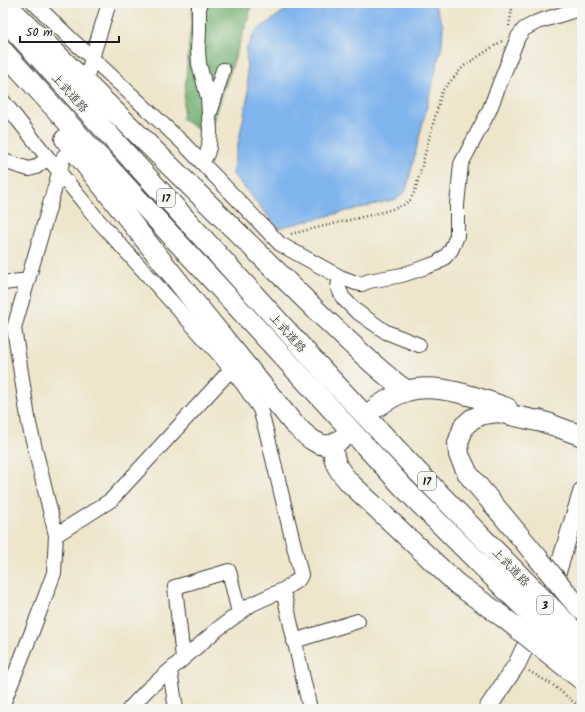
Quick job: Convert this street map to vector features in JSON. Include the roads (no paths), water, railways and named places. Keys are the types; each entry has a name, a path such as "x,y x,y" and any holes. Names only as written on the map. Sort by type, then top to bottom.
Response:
{"highway":[{"path":"5,3 322,316 386,375 407,391"},
{"name":"上武道路","path":"3,18 329,377 418,472 582,639"},
{"name":"上武道路","path":"3,51 404,488 512,596 582,663"},
{"path":"3,63 294,423 307,436 318,443 324,445 338,441 333,455 339,471 351,484 457,584 503,617 582,680"},
{"path":"377,407 392,397 407,391 422,388 436,388 489,401 582,436"},
{"path":"551,424 498,412 483,414 472,419 464,426 458,443 459,455 468,474 582,610"}],"main road":[{"name":"3","path":"487,709 517,664 552,590 582,491"}],"street":[{"path":"34,3 183,143 280,244 340,277 362,284 369,281 402,275 437,263 452,250 457,236 457,205 461,164 489,111 518,37 524,29 537,22 582,8"},
{"path":"88,73 109,3"},
{"path":"199,3 199,64 208,98 210,116 209,147 202,163"},
{"path":"210,116 222,70"},
{"path":"3,101 98,220 232,370 260,408 301,575 299,579 283,590 252,604 219,628 148,689 129,709"},
{"path":"3,704 54,573 56,535 29,424 14,328 64,156"},
{"path":"3,162 29,169 36,167 48,158"},
{"path":"340,277 338,287 343,298 356,310 386,332 418,345"},
{"path":"3,283 20,281 27,282"},
{"path":"56,535 111,500 232,370"},
{"path":"183,658 175,587 229,571 239,613"},
{"path":"283,590 310,709"},
{"path":"294,641 358,621"},
{"path":"170,671 176,709"}],"water":[{"path":"293,3 434,3 443,25 442,45 406,191 397,199 278,228 232,173 248,96 246,49 255,32"}]}
